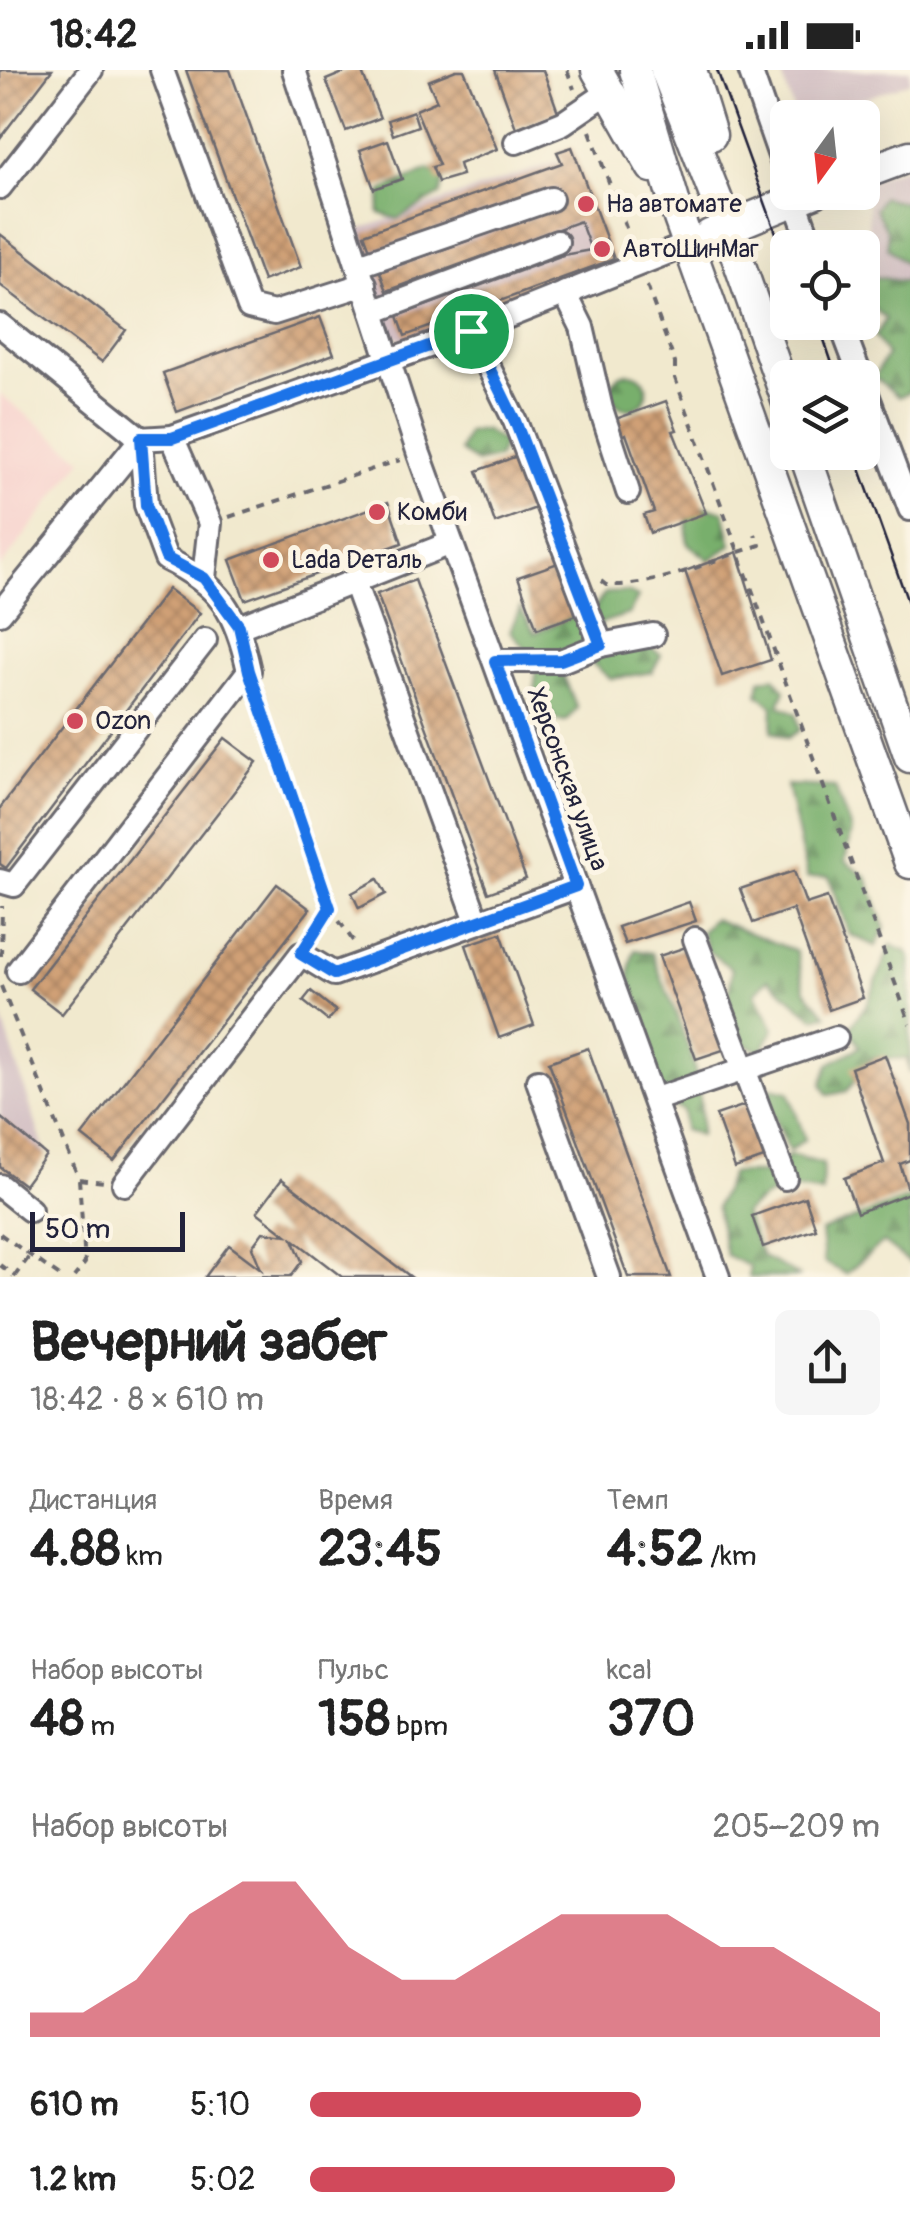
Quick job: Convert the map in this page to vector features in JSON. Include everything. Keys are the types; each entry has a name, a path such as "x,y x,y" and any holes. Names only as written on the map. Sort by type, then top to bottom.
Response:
{"main road":[{"path":"635,70 684,231 910,864"},
{"path":"666,70 724,218 773,360"},
{"path":"691,70 712,138 724,218"},
{"path":"604,81 684,231"},
{"path":"880,167 910,156"},
{"path":"684,231 770,201"},
{"path":"810,470 910,756"}],"street":[{"path":"0,187 91,70"},
{"path":"162,70 249,307 274,313 552,199"},
{"name":"Херсонская улица","path":"294,70 419,454 718,1277"},
{"path":"750,70 770,121"},
{"path":"516,142 582,111 604,81"},
{"path":"0,325 141,438 172,438 471,331 639,263 684,231"},
{"path":"373,312 558,242"},
{"path":"564,293 582,326 601,409 628,492"},
{"path":"471,331 515,421 601,645"},
{"path":"880,428 910,509"},
{"path":"7,972 249,671 239,626 204,578 166,558 146,505 141,438"},
{"path":"0,613 141,438"},
{"path":"172,438 210,523 204,578"},
{"path":"239,626 451,542"},
{"path":"354,582 477,920"},
{"path":"495,661 561,660 601,645 654,635"},
{"path":"2,882 14,885 205,640"},
{"path":"124,1184 301,954 334,974 576,886"},
{"path":"695,939 785,1178"},
{"path":"656,1099 836,1038"},
{"path":"538,1081 609,1277"},
{"path":"0,1186 30,1210"}],"path":[{"path":"567,70 639,263 737,552 910,1024"},
{"path":"210,523 419,454"},
{"path":"595,575 606,586 634,586 760,545 756,534"},
{"path":"249,671 330,908 368,961"},
{"path":"2,882 7,972 79,1178 85,1264 74,1277"},
{"path":"301,954 330,908"},
{"path":"0,1234 62,1277"},
{"path":"0,1265 14,1276 29,1257"}],"shaded area":[{"path":"780,70 910,70 910,82 860,100 790,100"},
{"path":"558,161 598,269 414,341 404,341 390,333 358,230"},
{"path":"910,165 910,367 880,287 880,230 868,230 868,210 880,210 880,176"},
{"path":"0,394 83,459 0,568"},
{"path":"0,1012 46,1155 24,1185 0,1167"}],"green space":[{"path":"428,170 444,177 440,195 397,219 379,213 382,191"},
{"path":"882,197 910,204 910,392 899,397 880,382 880,367 887,355 878,340 886,319 880,314 880,278 906,282 909,266 888,248 887,231 876,210 880,210"},
{"path":"629,373 642,378 647,391 642,404 629,409 616,404 611,391 616,378"},
{"path":"485,430 504,443 498,458 476,463 460,451 467,432"},
{"path":"704,507 724,511 732,545 709,560 687,543 687,520"},
{"path":"628,592 638,597 629,614 601,623 597,645 647,646 661,655 652,672 611,679 578,652 557,660 577,708 566,721 556,720 535,688 536,660 510,631 520,608 535,633 595,608 605,593"},
{"path":"774,677 785,690 779,705 796,713 800,730 788,738 772,731 773,706 758,694 760,680"},
{"path":"787,785 835,787 851,830 845,862 867,877 885,928 876,946 849,934 829,876 807,878"},
{"path":"713,919 796,951 805,990 827,1015 814,1018 768,979 755,993 774,1029 762,1052 745,1044 728,1005 732,969 708,951 701,931"},
{"path":"891,945 907,952 910,959 910,1074 907,1059 873,1057 847,1091 828,1095 822,1084 829,1064 860,1047 850,1028 868,1002"},
{"path":"635,950 652,953 687,1043 699,1090 700,1135 684,1130 683,1110 664,1103 652,1052 639,1044 634,1030 642,1011 631,981"},
{"path":"771,1088 789,1092 805,1139 789,1151 763,1094"},
{"path":"790,1155 823,1164 822,1193 780,1192 762,1199 744,1214 762,1256 801,1277 748,1277 750,1267 726,1255 716,1207 731,1173 772,1173"},
{"path":"910,1198 910,1263 883,1242 846,1274 824,1262 821,1231"}],"building":[{"path":"52,70 0,138 0,72"},
{"path":"186,70 230,70 301,267 263,281"},
{"path":"350,70 361,70 380,118 346,131 326,80"},
{"path":"464,70 497,149 459,164 462,175 438,182 432,167 439,165 416,110 437,101 428,81"},
{"path":"495,70 543,70 558,112 516,128"},
{"path":"413,111 418,126 393,135 388,120"},
{"path":"388,140 402,179 374,189 360,150"},
{"path":"572,147 614,259 405,336 398,316 563,255 591,250 580,221 387,291 380,272 561,207 557,188 371,252 364,234 562,163 557,152"},
{"path":"0,234 126,330 102,362 0,285"},
{"path":"320,317 334,354 177,412 163,373"},
{"path":"666,401 677,430 673,431 706,513 650,533 644,515 654,512 626,434 616,438 610,421"},
{"path":"517,456 536,508 495,523 477,471"},
{"path":"388,502 402,543 245,600 230,560"},
{"path":"737,552 771,660 722,676 685,571"},
{"path":"558,563 577,615 537,629 518,577"},
{"path":"415,580 526,879 488,893 377,594"},
{"path":"168,589 200,613 6,868 0,864 0,808"},
{"path":"225,738 257,762 62,1014 30,989"},
{"path":"794,871 806,904 827,897 863,998 829,1010 793,909 753,923 740,889"},
{"path":"378,879 386,894 359,908 352,893"},
{"path":"277,884 310,909 114,1161 82,1136"},
{"path":"689,902 696,921 625,944 618,927"},
{"path":"501,933 534,1025 499,1038 466,945"},
{"path":"692,945 729,1048 696,1059 659,956"},
{"path":"311,991 336,1011 328,1021 303,1001"},
{"path":"588,1048 671,1277 628,1277 549,1062"},
{"path":"885,1055 910,1124 910,1160 900,1164 909,1193 857,1213 844,1178 884,1163 851,1068"},
{"path":"751,1103 770,1156 735,1168 716,1115"},
{"path":"0,1117 46,1155 24,1185 0,1167"},
{"path":"282,1179 411,1277 342,1277 293,1239 302,1261 291,1276 205,1277 229,1245 261,1269 252,1247 263,1232 287,1235 257,1212"},
{"path":"805,1197 816,1229 763,1247 752,1216"}],"tram line":[{"path":"717,70 775,230"},
{"path":"824,340 831,360"},
{"path":"860,470 910,608"}],"place":[{"name":"На автомате","path":"586,204"},
{"name":"АвтоШинМаг","path":"602,249"},
{"name":"Комби","path":"377,512"},
{"name":"Lada Dеталь","path":"271,560"},
{"name":"Ozon","path":"75,721"}],"route":[{"path":"471,331 515,421 601,645 561,660 495,661 576,886 334,974 301,954 330,908 249,671 239,626 204,578 166,558 146,505 141,438 172,438 471,331"}]}
